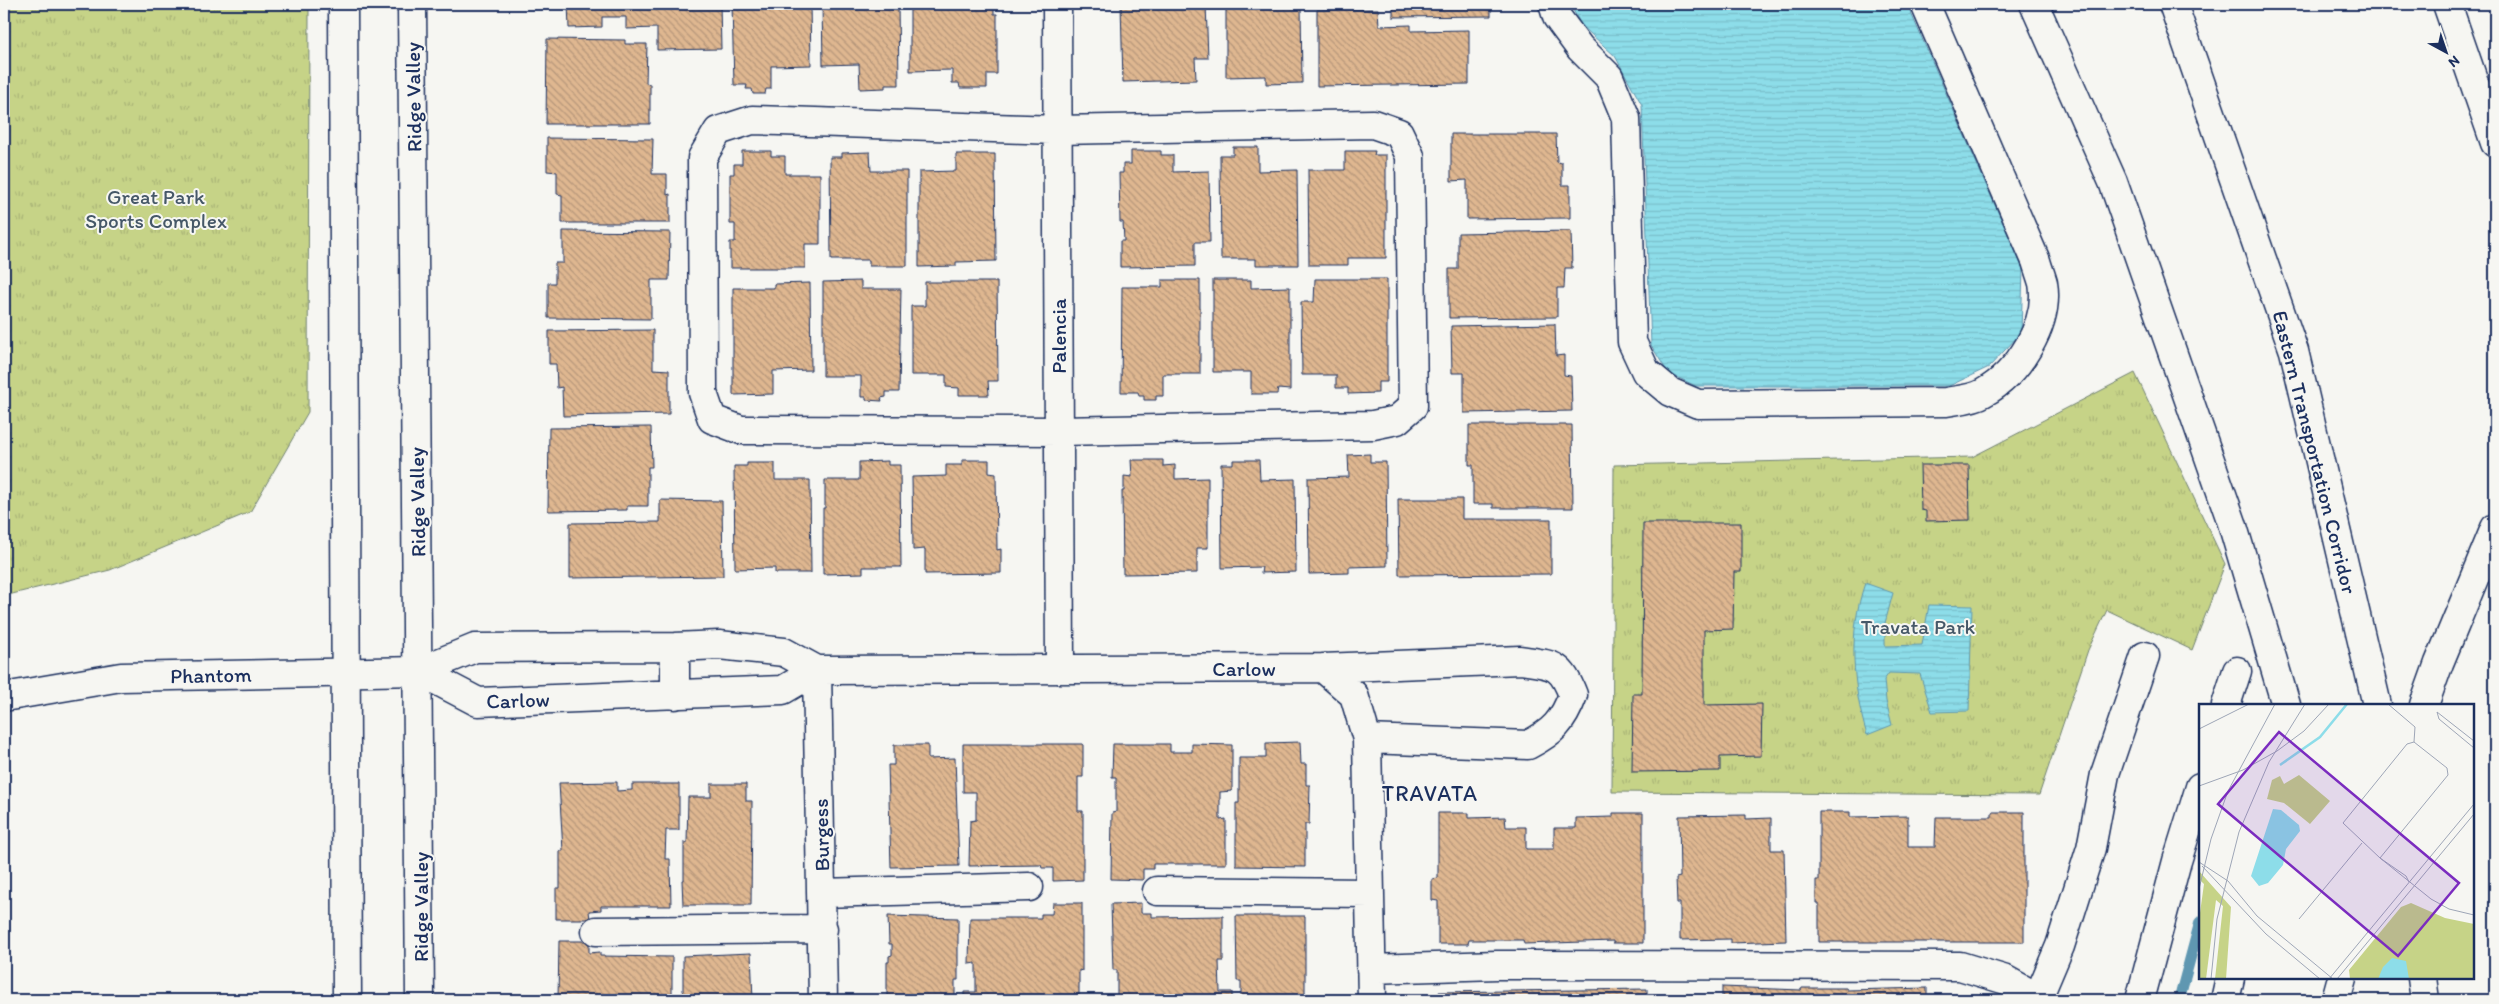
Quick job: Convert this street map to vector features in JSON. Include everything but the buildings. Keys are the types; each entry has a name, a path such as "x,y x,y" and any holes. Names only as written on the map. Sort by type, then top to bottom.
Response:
{"main road":[{"path":"343,4 347,1000"},
{"name":"Ridge Valley","path":"412,4 419,671 420,1000"},
{"name":"Palencia","path":"1057,4 1060,668"},
{"path":"1553,4 1557,17 1580,48 1609,77 1626,118 1632,342 1646,372 1670,392 1698,404 1946,402 1982,394 2013,370 2032,342 2041,314 2043,284 2032,252 1924,4"},
{"path":"2034,4 2114,182 2232,523 2286,704"},
{"name":"Eastern Transportation Corridor","path":"2174,4 2294,351 2377,704"},
{"path":"2447,4 2495,143"},
{"path":"752,120 1058,130 1373,124 1400,133 1410,156 1413,406 1397,420 1373,425 1059,431 741,430 712,419 703,393 702,158 718,131 752,120"},
{"path":"2424,704 2439,663 2495,528"},
{"name":"Carlow","path":"419,671 475,648 675,648 719,645 784,652 817,670 1323,668 1520,660 1547,664 1565,674 1573,695 1568,710 1551,732 1528,745 1367,739"},
{"path":"675,648 675,695"},
{"path":"1371,969 1497,965 1960,966 2006,980 2037,999 2060,946 2089,857 2105,774 2145,656"},
{"path":"1323,668 1354,695 1367,739 1372,1000"},
{"name":"Carlow","path":"419,671 478,702 782,690 817,670"},
{"name":"Burgess","path":"817,670 823,1000"},
{"path":"2226,704 2237,670"},
{"name":"Phantom","path":"4,697 120,677 419,671"},
{"path":"2140,1000 2177,861 2199,790"},
{"path":"822,893 1029,887"},
{"path":"1158,891 1370,893"},
{"path":"596,932 823,928"},
{"path":"2225,1000 2230,979"},
{"path":"2336,1000 2342,979"},
{"path":"2422,979 2426,1000"}],"green space":[{"name":"Great Park Sports Complex","path":"4,4 309,4 308,412 250,512 110,570 4,596"},
{"name":"Travata Park","path":"2135,373 2225,564 2192,650 2107,610 2088,650 2039,795 1612,792 1614,465 1972,457"}],"water":[{"path":"1570,4 1907,4 2023,269 2021,333 1989,367 1949,386 1696,386 1668,373 1651,345 1642,105 1615,56 1581,25"},
{"path":"1865,583 1893,593 1885,623 1885,646 1922,645 1929,605 1972,606 1969,711 1932,712 1920,674 1889,673 1884,680 1886,701 1892,725 1867,735 1858,697 1854,659 1856,621"}],"waterway":[{"path":"2179,1000 2199,926"}],"district":[{"name":"TRAVATA","path":"1430,793"}]}
